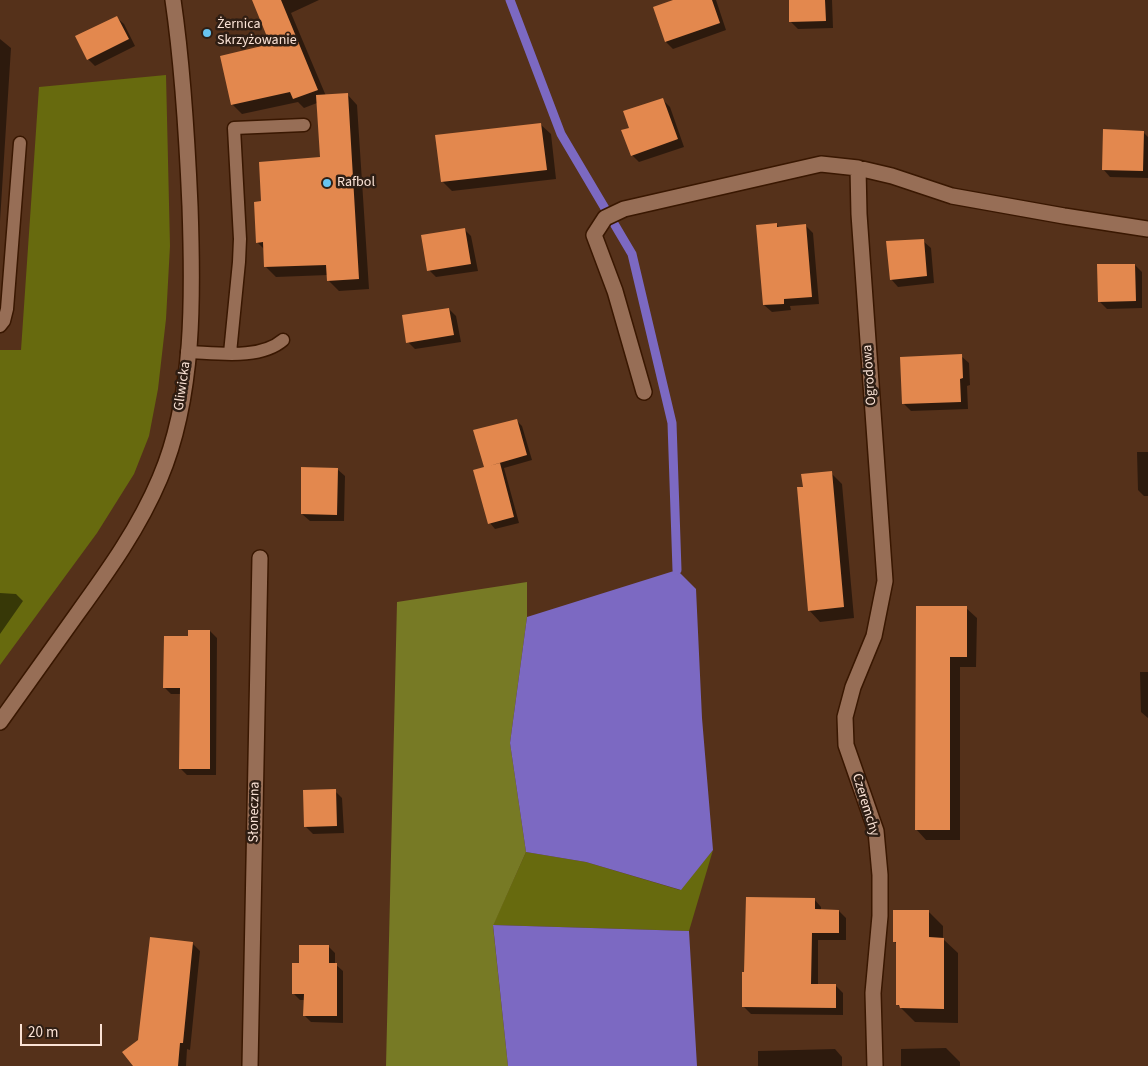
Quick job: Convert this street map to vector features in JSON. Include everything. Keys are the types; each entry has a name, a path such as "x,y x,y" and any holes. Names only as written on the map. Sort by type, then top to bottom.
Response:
{"street":[{"name":"Gliwicka","path":"0,722 109,570 145,510 160,478 172,445 181,406 188,352 192,255 182,76 173,0"},
{"path":"644,392 615,291 594,235 605,218 624,209 821,164 858,168 892,176 952,196 1148,229"},
{"name":"Ogrodowa","path":"858,168 859,214 885,582"},
{"name":"Słoneczna","path":"250,1066 260,558"},
{"name":"Czeremchy","path":"874,1066 873,993 880,916 880,875 876,831 846,746 845,717 853,686 874,636 885,582"}],"lane":[{"path":"230,353 240,239 234,128 304,125"},
{"path":"0,326 4,321 7,309 20,143"},
{"path":"188,352 260,352 276,346 283,340"}],"shaded area":[{"path":"166,75 170,246 166,319 158,389 149,436 134,474 97,533 0,665 0,350 21,350 39,87"},
{"path":"677,570 696,589 702,718 713,850 681,890 586,862 526,852 510,743 527,617"},
{"path":"527,582 527,617 510,743 526,852 493,926 508,1066 386,1066 397,602"},
{"path":"713,850 689,931 493,925 526,852 586,862 680,890"},
{"path":"493,925 689,931 697,1066 508,1066"}],"building":[{"path":"252,0 281,0 318,90 293,99 290,92 231,105 220,56 270,44"},
{"path":"673,0 712,0 720,23 665,42 653,7"},
{"path":"789,0 825,0 826,21 789,22"},
{"path":"117,16 129,39 87,60 75,36"},
{"path":"348,93 359,279 327,281 326,265 264,267 263,242 256,243 254,202 261,201 259,162 320,157 316,95"},
{"path":"663,98 678,139 631,156 621,130 629,128 623,111"},
{"path":"541,123 547,170 441,182 435,135"},
{"path":"1103,129 1144,131 1143,171 1102,170"},
{"path":"777,223 777,227 806,224 812,297 784,299 784,304 763,305 756,225"},
{"path":"465,228 471,264 427,271 421,235"},
{"path":"924,239 927,276 890,280 886,241"},
{"path":"1097,264 1135,264 1136,301 1098,302"},
{"path":"449,308 454,335 406,343 402,315"},
{"path":"962,354 961,402 902,404 900,357"},
{"path":"517,419 527,455 489,466 500,463 514,517 488,524 473,470 484,467 473,430"},
{"path":"301,467 338,468 337,515 301,514"},
{"path":"832,471 844,607 808,611 797,487 803,487 801,474"},
{"path":"916,606 967,606 967,657 950,657 950,830 915,830"},
{"path":"188,630 210,630 210,769 179,769 180,688 163,688 164,636 188,636"},
{"path":"336,789 337,826 304,827 303,790"},
{"path":"746,897 815,898 815,909 839,910 839,933 812,933 811,984 836,984 836,1008 742,1007"},
{"path":"893,910 929,910 929,937 944,938 944,1009 900,1008 899,1005 896,1005 896,942 893,942"},
{"path":"150,937 193,942 183,1043 180,1043 178,1066 133,1066 122,1052 138,1040"},
{"path":"299,945 329,945 329,963 337,963 337,1016 303,1016 304,994 292,994 292,963 299,963"}],"waterway":[{"path":"510,0 561,134 632,254 672,423 677,570"}],"place":[{"name":"Żernica Skrzyżowanie","path":"207,33"},
{"name":"Rafbol","path":"327,183"}]}
